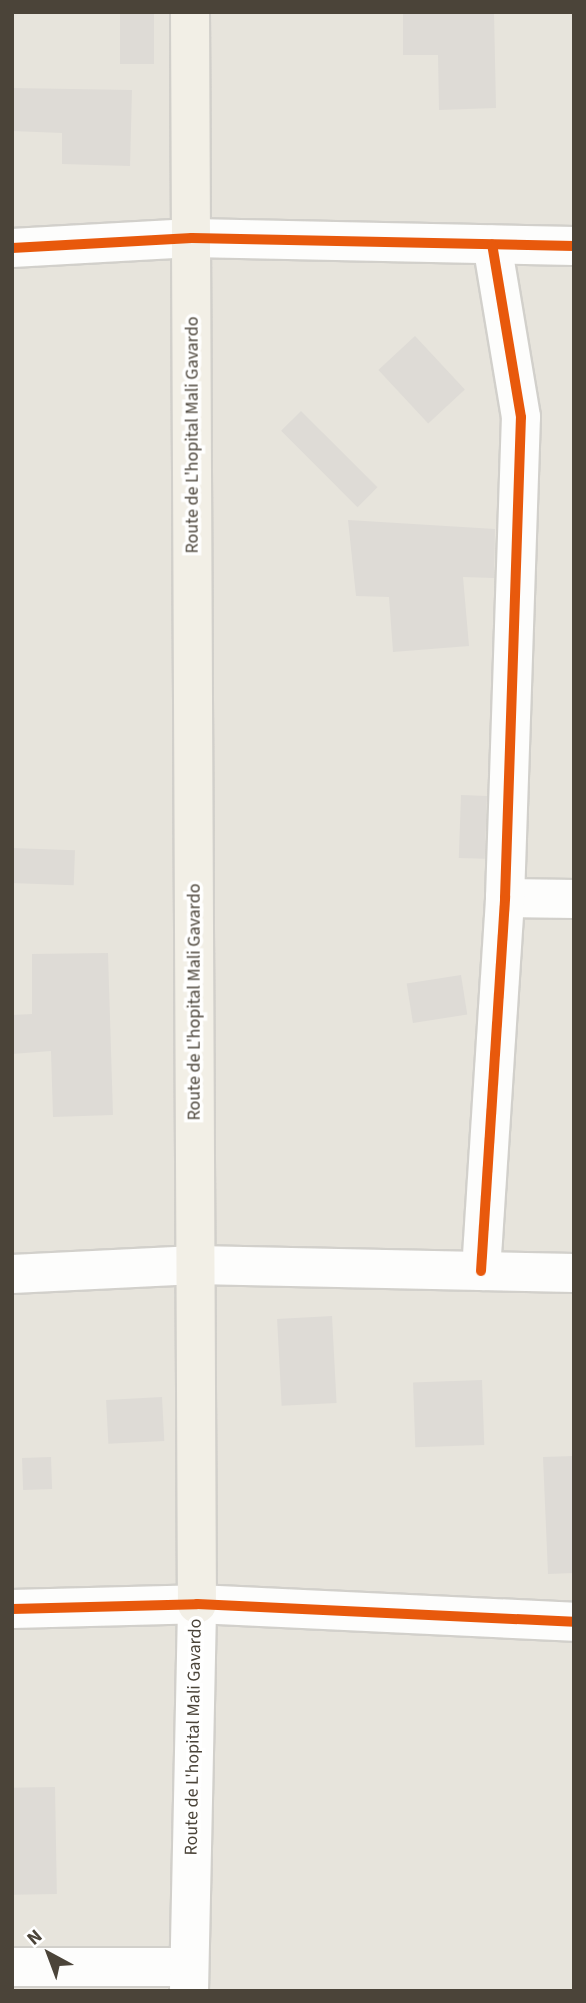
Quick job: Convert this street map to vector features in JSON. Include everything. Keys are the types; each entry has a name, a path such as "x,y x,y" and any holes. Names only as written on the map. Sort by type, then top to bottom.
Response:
{"main road":[{"name":"Route de L'hopital Mali Gavardo","path":"191,12 197,1604"}],"street":[{"path":"12,248 192,238 574,246"},
{"path":"481,1271 505,898 521,417 492,244"},
{"path":"505,898 574,900"},
{"path":"12,1274 196,1265 574,1273"},
{"path":"12,1609 197,1604 574,1622"},
{"name":"Route de L'hopital Mali Gavardo","path":"189,1979 197,1604"},
{"path":"12,1967 189,1979"}],"shaded area":[{"path":"12,12 574,12 574,1991 12,1991"}],"building":[{"path":"120,12 154,12 154,64 120,64"},
{"path":"403,12 494,12 496,108 439,110 438,55 403,55"},
{"path":"12,88 132,90 130,166 62,164 62,133 12,131"},
{"path":"415,336 465,389 428,423 378,370"},
{"path":"301,411 377,487 358,507 281,431"},
{"path":"348,520 495,529 494,578 463,577 469,646 393,652 389,597 356,596"},
{"path":"461,795 487,796 485,859 459,858"},
{"path":"12,848 75,850 74,885 12,883"},
{"path":"108,953 113,1115 53,1117 51,1051 12,1054 12,1015 32,1014 32,954"},
{"path":"461,975 467,1015 413,1023 407,984"},
{"path":"332,1316 337,1403 282,1406 277,1319"},
{"path":"482,1380 484,1445 415,1447 413,1382"},
{"path":"162,1397 164,1441 108,1444 106,1400"},
{"path":"574,1456 574,1573 548,1574 543,1457"},
{"path":"51,1457 52,1489 23,1490 22,1458"},
{"path":"55,1787 57,1894 14,1895 12,1788"}],"cycle path":[{"path":"12,248 192,238 574,246"},
{"path":"481,1271 505,898 521,417 492,244"},
{"path":"12,1609 197,1604 574,1622"}]}
